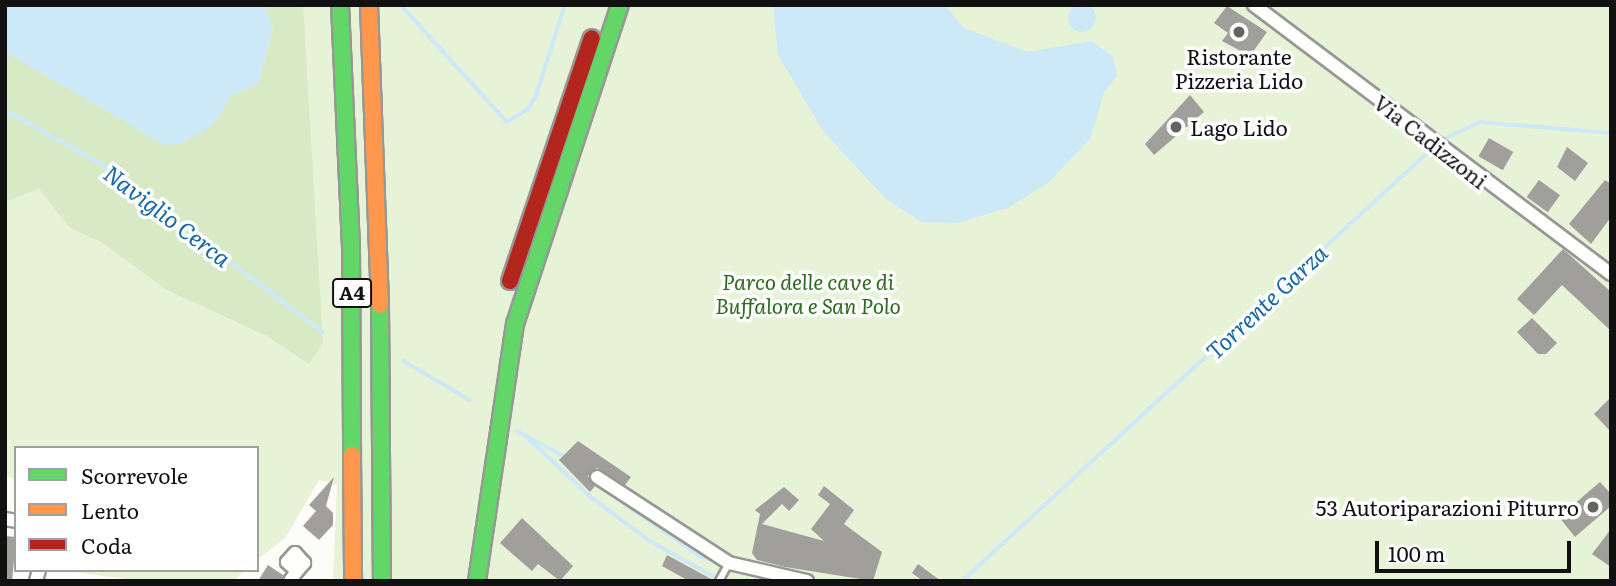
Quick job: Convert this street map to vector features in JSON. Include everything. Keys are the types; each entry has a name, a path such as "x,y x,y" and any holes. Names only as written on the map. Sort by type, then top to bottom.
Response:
{"highway":[{"name":"A4","path":"340,5 351,245 353,581"},
{"name":"A4","path":"369,5 379,233 382,581"},
{"path":"485,399 512,274 604,5"},
{"path":"477,581 515,324 620,5"},
{"path":"462,581 476,460"}],"street":[{"name":"Via Cadizzoni","path":"1254,5 1447,155 1607,271"},
{"path":"1607,271 1611,257"},
{"path":"597,477 729,564 807,581"}],"lane":[{"path":"719,581 729,564"}],"green space":[{"name":"Parco delle cave di Buffalora e San Polo","path":"5,5 1611,5 1611,581 333,581 337,485 319,480 286,537 259,558 259,446 14,446 14,478 5,476"},
{"path":"265,5 303,5 323,344 309,364 267,336 167,290 101,242 70,228 39,189 7,201 5,196 5,52 165,145 212,126 231,96 258,84 273,29"},
{"path":"73,572 243,572 233,581 142,581"}],"water":[{"path":"1082,4 1092,8 1096,18 1092,28 1082,32 1072,28 1068,18 1072,8"},
{"path":"5,5 265,5 273,29 258,84 231,96 212,126 180,144 165,145 5,52"},
{"path":"773,5 945,5 964,28 1028,52 1092,41 1113,57 1117,76 1104,93 1090,139 1048,183 1007,208 958,223 922,222 886,199 823,131 778,55"}],"building":[{"path":"1227,6 1267,32 1250,56 1222,41 1228,33 1214,23"},
{"path":"1190,95 1204,112 1154,155 1145,144"},
{"path":"1489,138 1513,152 1503,170 1478,156"},
{"path":"1567,147 1588,163 1575,181 1557,167"},
{"path":"1539,180 1560,195 1548,212 1527,197"},
{"path":"1605,180 1611,184 1611,217 1591,244 1569,224"},
{"path":"1563,249 1611,292 1611,331 1562,285 1534,315 1517,299"},
{"path":"1532,318 1557,343 1546,354 1538,354 1517,332"},
{"path":"1611,397 1611,432 1594,414"},
{"path":"578,441 631,477 625,485 597,468 588,476 595,486 590,492 559,460"},
{"path":"334,477 326,506 333,513 333,525 319,540 303,526 316,511 309,505"},
{"path":"1600,482 1611,494 1611,506 1575,537 1559,517"},
{"path":"824,486 854,510 844,524 882,552 873,581 785,567 757,560 752,553 760,514 755,510 784,487 799,500 789,511 782,504 762,524 824,541 811,529 830,504 818,495"},
{"path":"522,518 573,566 560,581 538,564 532,571 500,543"},
{"path":"1611,529 1611,567 1592,554"},
{"path":"5,536 14,537 12,581 5,581"},
{"path":"667,555 713,581 689,581 662,566"},
{"path":"918,564 941,581 923,581 912,573"},
{"path":"268,565 283,575 281,581 258,581"}],"waterway":[{"path":"401,5 507,122 528,109 536,96 565,5"},
{"name":"Naviglio Cerca","path":"5,110 103,165 323,332"},
{"name":"Torrente Garza","path":"1440,141 1480,122 1611,133"},
{"name":"Torrente Garza","path":"962,581 1435,146"},
{"name":"Naviglio Cerca","path":"404,361 470,400"},
{"name":"Naviglio Cerca","path":"517,431 566,457"},
{"path":"528,438 591,497 650,541 720,580"},
{"name":"Naviglio Cerca","path":"604,489 700,556 718,562"}],"traffic: fast":[{"path":"340,5 351,245 352,455"},
{"path":"477,581 515,324 620,5"},
{"path":"380,305 382,581"}],"traffic: slow":[{"path":"369,5 380,305"},
{"path":"352,455 353,581"}],"traffic: jam":[{"path":"510,281 592,38"}],"place":[{"name":"Ristorante Pizzeria Lido","path":"1239,32"},
{"name":"Lago Lido","path":"1176,127"},
{"name":"53 Autoriparazioni Piturro","path":"1593,507"}]}
